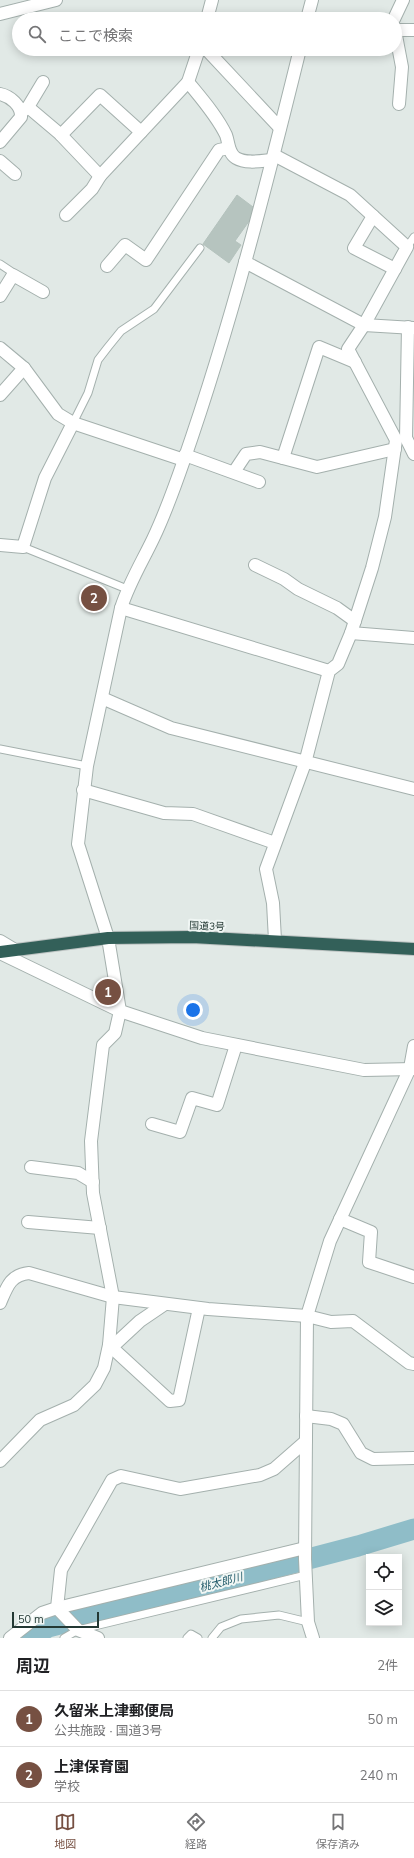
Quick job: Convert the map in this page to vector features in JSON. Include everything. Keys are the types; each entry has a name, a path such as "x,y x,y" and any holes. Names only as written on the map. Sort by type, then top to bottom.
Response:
{"highway":[{"name":"国道3号","path":"0,953 108,938 192,937 275,940 414,949"}],"street":[{"path":"0,14 56,0"},
{"path":"209,12 212,0"},
{"path":"309,12 312,0"},
{"path":"397,12 403,0"},
{"path":"402,29 414,30"},
{"path":"66,215 92,189 100,176 188,82 197,56"},
{"path":"213,56 280,128"},
{"path":"0,1461 40,1420 74,1405 95,1385 104,1368 111,1346 113,1297 93,1182 91,1141 99,1066 103,1045 115,1033 120,1011 108,938 78,844 83,790 121,608 127,589 153,538 185,457 231,315 273,158 298,56"},
{"path":"399,104 402,67 400,56"},
{"path":"0,142 21,117 43,82"},
{"path":"188,82 208,107 226,135 229,148 234,157 244,161 273,158 350,195 407,247 364,325 348,349 403,441 414,454"},
{"path":"0,94 14,101 61,135 100,176"},
{"path":"61,135 100,95 141,132"},
{"path":"107,266 125,246 146,260 219,150 229,148"},
{"path":"0,161 15,174"},
{"path":"373,216 354,248 395,269"},
{"path":"245,262 364,325 411,328 403,441 372,568 352,633 338,664 329,671 304,763 266,869 273,903 275,940"},
{"path":"0,296 13,275 43,292"},
{"path":"283,458 319,347 355,362"},
{"path":"0,348 24,368 58,414 73,423 234,472 259,482"},
{"path":"0,395 24,368"},
{"path":"0,545 23,547 45,478 73,423"},
{"path":"234,472 246,454 260,452 317,467 403,441"},
{"path":"255,565 284,579 298,589 337,608 355,621"},
{"path":"121,608 329,671"},
{"path":"352,633 414,638"},
{"path":"102,698 171,728 304,763 414,789"},
{"path":"83,790 164,813 193,814 275,843"},
{"path":"0,941 15,950"},
{"path":"0,953 120,1011 202,1038 364,1070 412,1068"},
{"path":"152,1124 180,1132 192,1098 216,1105 236,1045"},
{"path":"313,1638 308,1622 305,1548 307,1316 330,1241 412,1068 414,1046"},
{"path":"31,1167 78,1173 93,1182"},
{"path":"340,1219 371,1232 369,1262 414,1277"},
{"path":"28,1222 100,1228"},
{"path":"0,1303 8,1284 19,1274 29,1273 113,1297 199,1308 307,1316 331,1322 353,1321 409,1363 414,1364"},
{"path":"111,1346 140,1320 165,1304"},
{"path":"111,1346 170,1402 179,1400 199,1308"},
{"path":"306,1416 331,1418 343,1424 361,1453 373,1459 414,1458"},
{"path":"98,1638 78,1630 57,1608 61,1570 112,1480 122,1476 180,1489 260,1475 274,1469 306,1441"},
{"path":"10,1638 42,1613 57,1608 305,1548"}],"lane":[{"path":"407,247 414,237"},
{"path":"73,423 88,392 98,360 121,331 154,310 200,248"},
{"path":"0,264 12,272 13,275"},
{"path":"23,547 127,589"},
{"path":"0,749 87,766"},
{"path":"64,1638 78,1630 306,1576"},
{"path":"212,1638 221,1627 241,1619 279,1615 308,1622"},
{"path":"187,1638 191,1634 198,1638"}],"building":[{"path":"237,195 257,210 235,241 241,245 229,263 203,244"}],"waterway":[{"name":"桃太郎川","path":"31,1638 48,1627 358,1546 414,1529"}],"place":[{"name":"上津保育園","path":"94,598"},
{"name":"久留米上津郵便局","path":"108,992"}]}
